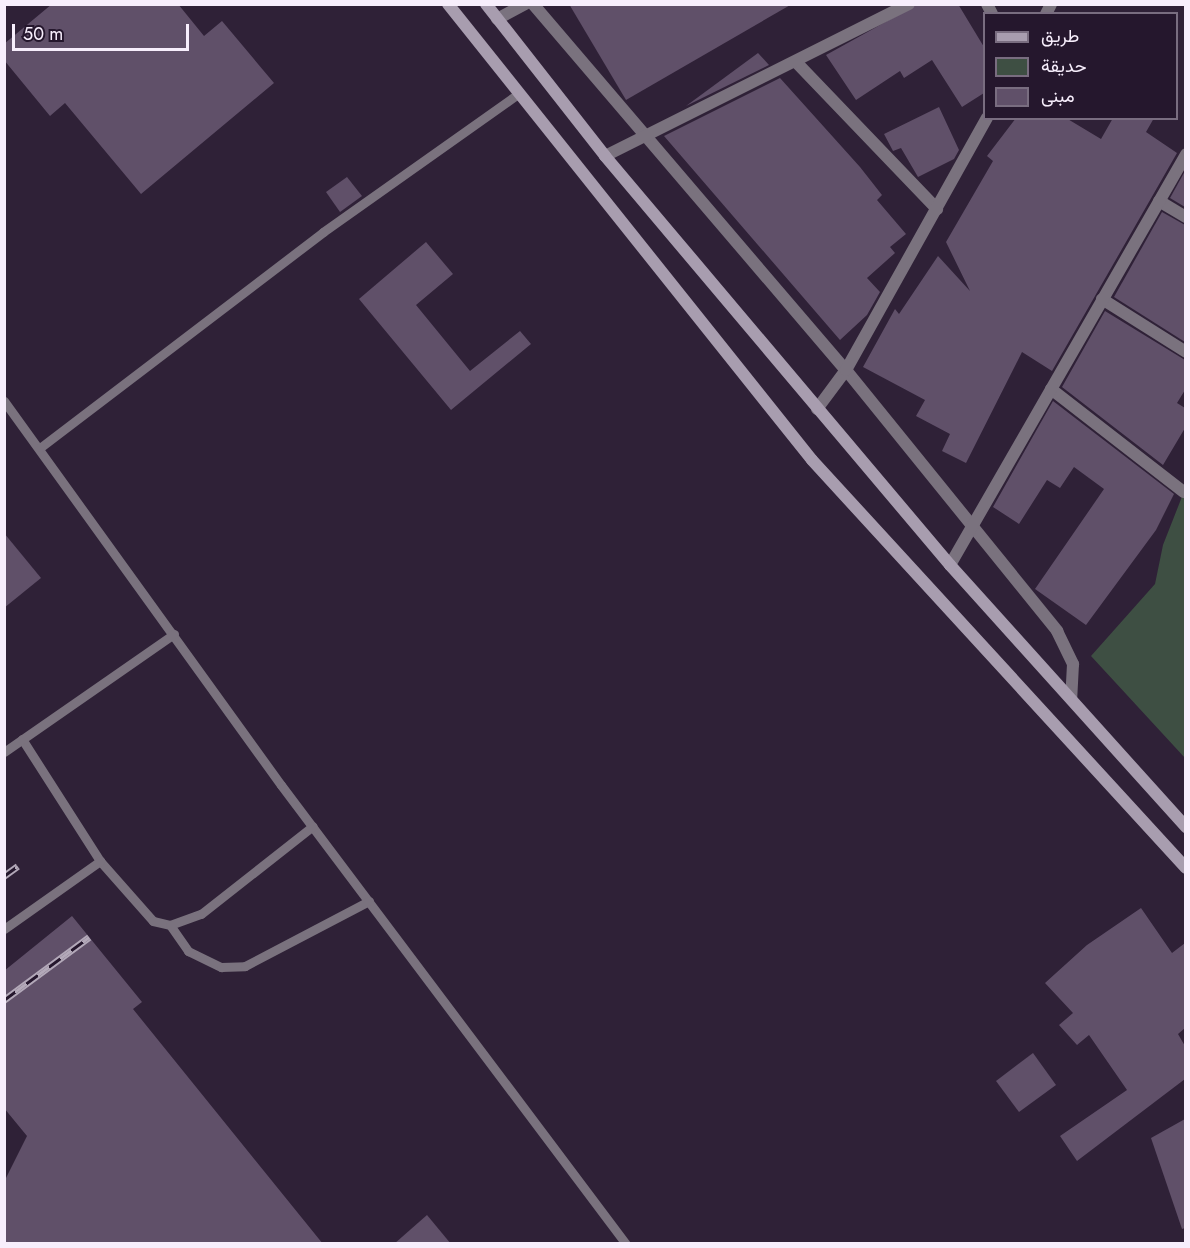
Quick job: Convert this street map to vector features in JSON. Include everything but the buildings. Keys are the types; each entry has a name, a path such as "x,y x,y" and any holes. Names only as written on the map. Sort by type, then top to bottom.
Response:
{"main road":[{"path":"448,4 812,460 1185,868"},
{"path":"486,4 605,156 817,409 950,565 1185,827"}],"street":[{"path":"497,19 525,4"},
{"path":"533,4 643,136 846,370 973,525 1067,649 1073,664 1071,698"},
{"path":"605,156 909,4"},
{"path":"796,62 937,209"},
{"path":"817,409 846,370 986,120"},
{"path":"950,565 1185,154"},
{"path":"1159,201 1185,217"},
{"path":"1102,298 1185,352"},
{"path":"1051,389 1184,492"}],"lane":[{"path":"41,447 324,232 518,94"},
{"path":"4,401 41,447 313,826 626,1244"},
{"path":"4,752 174,634"},
{"path":"22,739 100,861 153,921 170,925 201,914 313,826"},
{"path":"4,929 100,861"},
{"path":"170,925 188,951 221,967 245,966 369,901"}],"green space":[{"path":"1185,489 1185,758 1091,656 1155,584 1163,545"}],"railway":[{"path":"4,876 18,866"},
{"path":"4,1000 89,937"}]}
